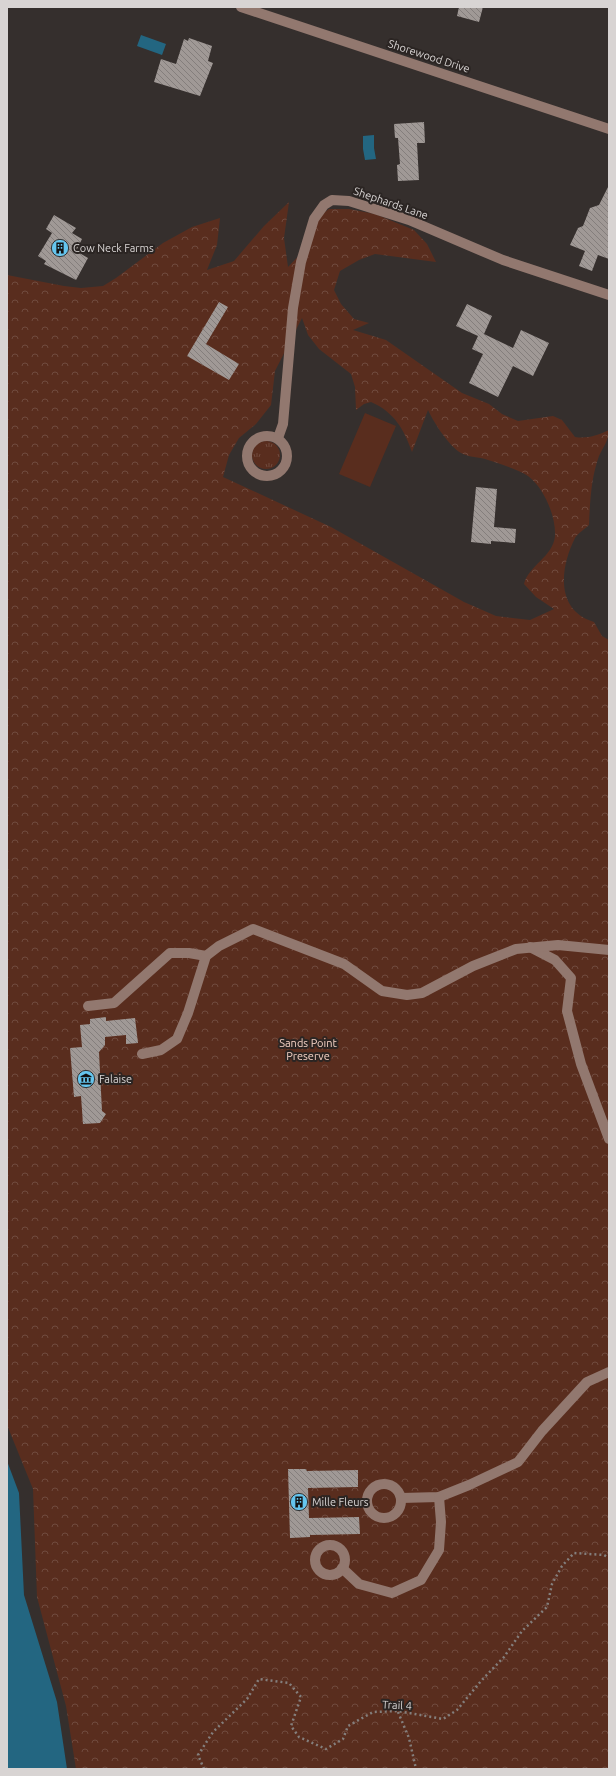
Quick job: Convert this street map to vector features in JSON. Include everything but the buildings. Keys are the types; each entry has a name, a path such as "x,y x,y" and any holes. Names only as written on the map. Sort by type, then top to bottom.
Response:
{"street":[{"name":"Shorewood Drive","path":"241,7 609,129"},
{"name":"Shephards Lane","path":"278,438 283,424 293,308 301,262 314,219 324,205 332,200 337,199 349,201 409,220 503,260 609,295"},
{"path":"272,436 278,438 283,443 287,455 283,467 273,475 267,476 254,472 247,461 248,447 258,437 272,436"},
{"path":"142,1054 161,1050 177,1039 188,1013 206,956 220,946 253,929 344,964 382,990 406,995 422,993 473,966 516,949 558,945 609,950"},
{"path":"530,948 555,960 570,978 567,1011 581,1064 609,1139"},
{"path":"88,1006 114,1002 170,953 189,953 206,956"},
{"path":"401,1498 439,1497 469,1486 518,1462 542,1431 587,1382 609,1372"},
{"path":"342,1568 359,1584 392,1593 421,1580 439,1550 439,1497"}],"path":[{"name":"Trail 4","path":"204,1769 198,1755 213,1732 247,1699 259,1679 289,1683 301,1697 291,1726 299,1737 326,1749 343,1739 348,1726 372,1712 398,1711 443,1719 457,1710 481,1681 504,1657 522,1631 547,1607 552,1584 562,1566 574,1553 604,1555 609,1558"},
{"path":"398,1711 409,1738 416,1769"}],"green space":[{"name":"Sands Point Preserve","path":"289,202 284,238 288,267 311,243 318,217 329,209 349,209 375,214 414,230 427,244 436,262 375,254 359,260 340,271 334,290 341,304 354,319 369,323 353,330 386,340 462,393 489,404 502,414 518,421 553,416 562,420 575,437 593,436 609,430 607,440 599,456 594,473 590,499 589,525 575,538 570,550 566,562 564,587 572,608 581,616 594,622 602,636 609,640 609,1769 76,1769 66,1706 37,1597 33,1489 7,1425 7,275 81,288 103,286 163,243 192,227 220,218 217,245 207,270 234,261 264,226","holes":["302,318 308,335 319,349 351,374 355,387 356,410 364,404 371,402 386,411 402,429 412,452 428,410 442,434 456,450 461,453 485,459 524,473 534,481 548,503 555,528 555,536 550,550 531,571 524,584 536,597 554,609 530,620 496,616 464,602 331,527 223,477 229,455 239,438 256,424 271,405 275,371"]},
{"path":"365,413 396,426 370,487 339,474"},
{"path":"266,441 272,442 276,445 279,449 279,461 276,465 272,468 266,469 260,468 256,465 253,461 252,455 253,449 256,445 260,442"}],"water":[{"path":"141,35 166,44 162,55 137,46"},
{"path":"374,135 376,159 365,160 363,136"},
{"path":"7,1461 19,1493 24,1595 57,1702 67,1769 7,1769"}],"place":[{"name":"Cow Neck Farms","path":"60,248"},
{"name":"Falaise","path":"86,1079"},
{"name":"Mille Fleurs","path":"299,1502"}]}
